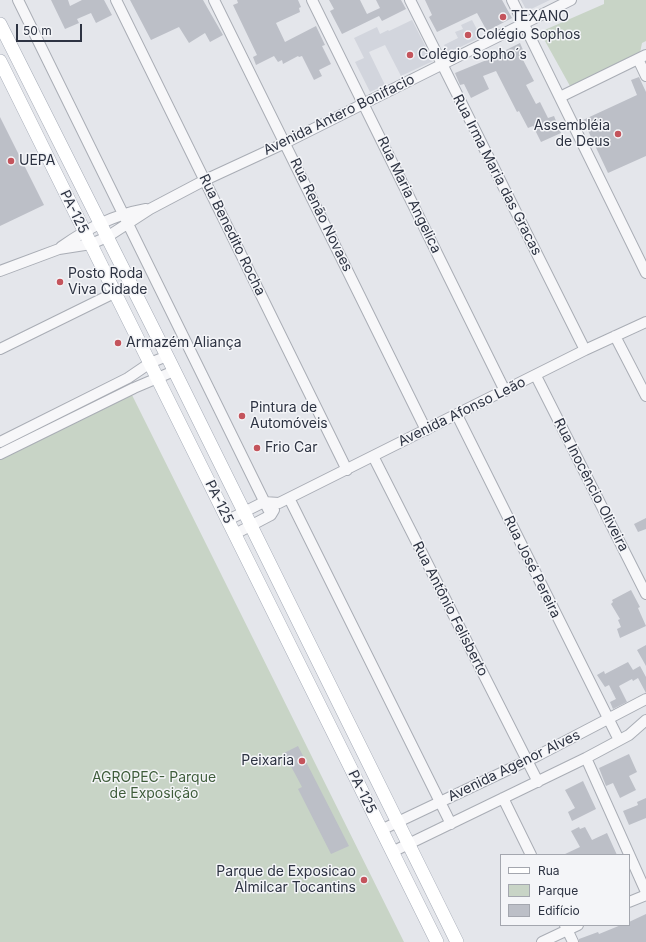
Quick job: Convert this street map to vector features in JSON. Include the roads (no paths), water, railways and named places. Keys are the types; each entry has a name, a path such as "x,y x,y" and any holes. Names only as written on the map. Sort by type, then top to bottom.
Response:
{"main road":[{"name":"PA-125","path":"0,24 100,224 108,237 457,942"},
{"name":"PA-125","path":"1,65 311,684 437,942"},
{"path":"268,599 283,592"},
{"path":"311,684 326,676"}],"street":[{"path":"18,0 124,213 271,515"},
{"name":"Rua Benedito Rocha","path":"116,0 347,470"},
{"name":"Rua Renão Novaes","path":"214,0 426,430"},
{"name":"Rua Maria Angelica","path":"312,0 505,391"},
{"name":"Rua Irma Maria das Gracas","path":"410,0 585,350"},
{"path":"512,0 646,273"},
{"name":"Avenida Antero Bonifacio","path":"59,249 91,244 108,237 150,209 205,180 285,143 571,0"},
{"path":"560,97 642,57 646,76"},
{"name":"Avenida Antero Bonifacio","path":"59,249 84,231 124,213 150,209"},
{"path":"0,271 59,249"},
{"path":"0,349 116,292"},
{"name":"Avenida Afonso Leão","path":"235,534 271,515 279,503 536,376 585,350 646,322"},
{"path":"615,336 646,396"},
{"path":"0,442 128,378 150,363 167,356"},
{"path":"0,454 134,388 174,371"},
{"name":"Rua Inocêncio Oliveira","path":"536,376 646,594"},
{"name":"Rua José Pereira","path":"457,415 619,740"},
{"name":"Rua Antônio Felisberto","path":"373,456 526,761 538,782"},
{"path":"289,498 451,824"},
{"path":"228,520 264,502 279,503"},
{"name":"Avenida Agenor Alves","path":"381,830 526,761 608,720 646,699"},
{"path":"392,852 586,758 637,730 646,720"},
{"path":"586,758 628,854"},
{"path":"503,798 531,854"},
{"path":"630,858 646,894 630,902"},
{"path":"542,942 566,928 573,942"}],"place":[{"name":"TEXANO","path":"503,17"},
{"name":"Colégio Sophos","path":"468,35"},
{"name":"Colégio Sopho´s","path":"410,55"},
{"name":"Assembléia de Deus","path":"618,134"},
{"name":"UEPA","path":"11,161"},
{"name":"Posto Roda Viva Cidade","path":"60,282"},
{"name":"Armazém Aliança","path":"118,343"},
{"name":"Pintura de Automóveis","path":"242,416"},
{"name":"Frio Car","path":"257,448"},
{"name":"Peixaria","path":"302,761"},
{"name":"Parque de Exposicao Almilcar Tocantins","path":"364,880"}],"park label":[{"name":"AGROPEC- Parque de Exposição","path":"154,786"}]}
